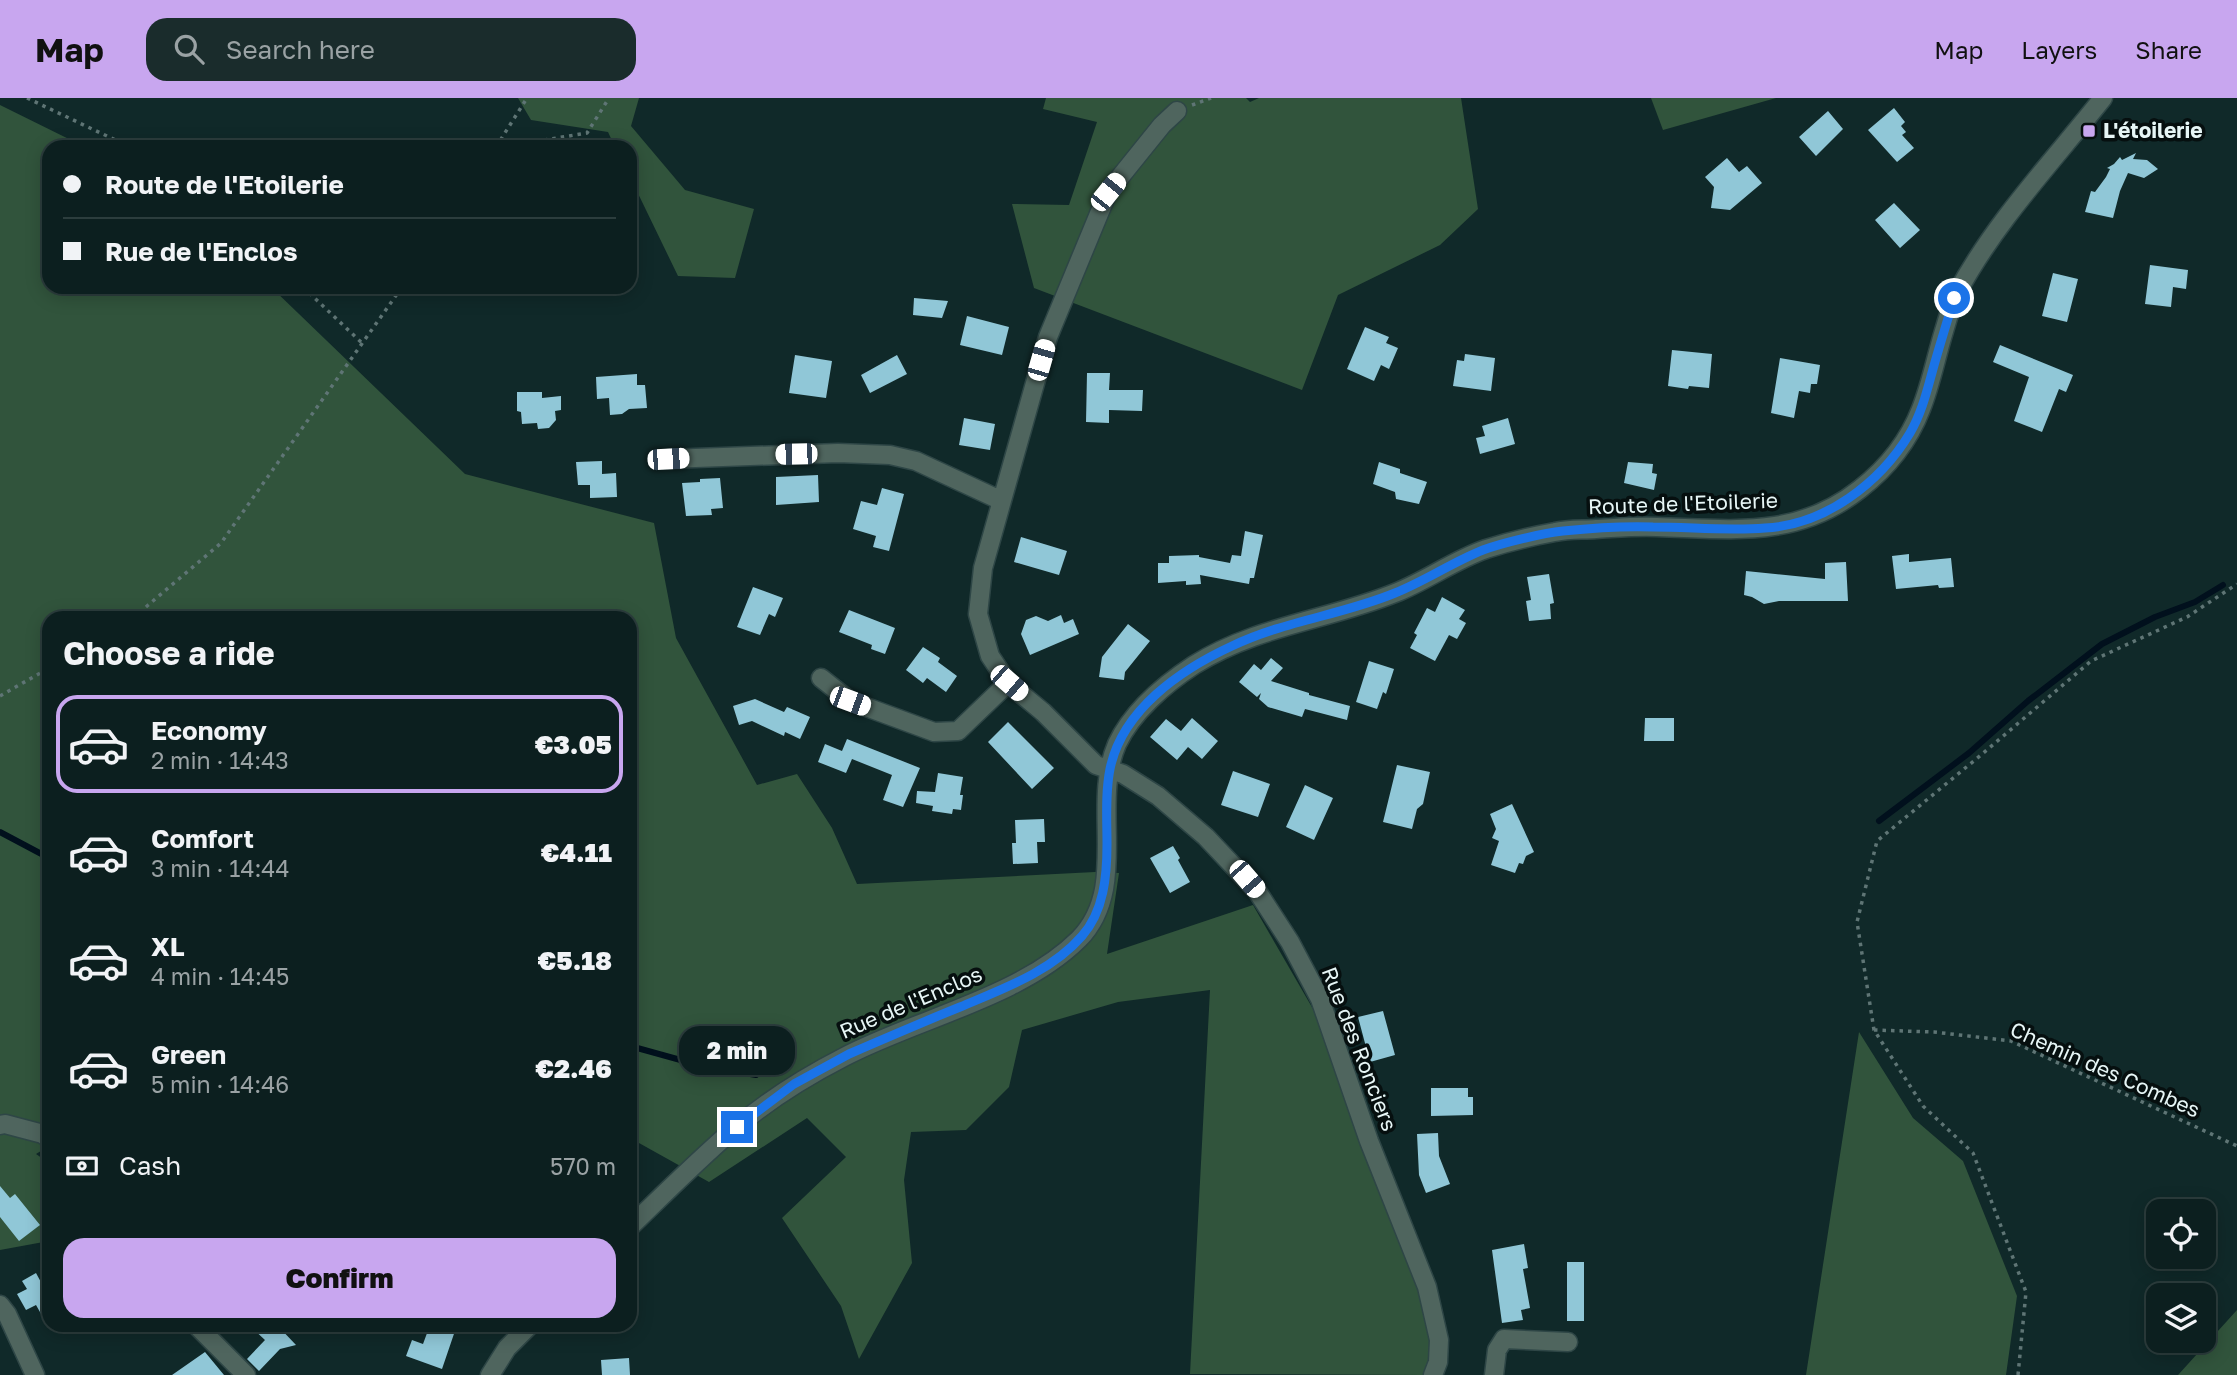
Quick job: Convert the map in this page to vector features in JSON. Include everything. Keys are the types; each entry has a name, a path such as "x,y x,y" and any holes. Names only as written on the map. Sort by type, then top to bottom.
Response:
{"street":[{"name":"Route de l'Etoilerie","path":"1110,770 1117,744 1136,714 1164,688 1195,665 1235,644 1281,626 1347,610 1396,593 1484,550 1560,531 1652,527 1769,528 1829,511 1862,488 1890,462 1911,432 1922,407 1954,298 1998,228 2103,98"},
{"name":"Rue des Ronciers","path":"1177,111 1162,125 1108,192 1048,337 1000,500 983,568 978,614 990,656 1009,683 1043,712 1096,765 1123,774 1158,796 1206,837 1257,891 1290,942 1320,999 1369,1141 1427,1287 1439,1340 1438,1362 1433,1375"},
{"path":"668,459 826,453 890,455 916,461 1000,500"},
{"path":"821,678 850,701 934,732 958,731 1009,683"},
{"name":"Rue de l'Enclos","path":"637,1220 737,1127 794,1084 849,1054 1010,985 1056,960 1084,934 1101,905 1107,871 1110,770"},
{"path":"0,1125 42,1134"},
{"path":"0,1305 7,1314 35,1375"},
{"path":"203,1332 246,1375"},
{"path":"490,1375 508,1348 523,1332"},
{"path":"1494,1375 1497,1350 1504,1339 1568,1342"}],"path":[{"path":"27,98 115,140"},
{"path":"500,140 527,98"},
{"path":"544,140 587,133 609,98"},
{"path":"310,294 363,344"},
{"path":"141,611 221,543 397,294"},
{"path":"2018,1375 2026,1292 1973,1153 1923,1106 1874,1030 1857,922 1877,841 2091,661 2187,617 2237,584"},
{"path":"0,696 42,672"},
{"name":"Chemin des Combes","path":"1874,1030 1934,1032 2011,1041 2237,1146"}],"green space":[{"path":"518,98 639,98 631,126 685,190 754,209 735,278 678,276 637,191 637,140 612,140 608,132 531,120"},
{"path":"1046,98 1246,98 1250,102 1259,98 1461,98 1478,209 1440,245 1338,295 1302,390 1034,288 1012,204 1069,205 1097,122 1043,109"},
{"path":"1651,98 1776,98 1663,130"},
{"path":"0,105 71,140 42,140 42,294 278,294 465,474 654,523 676,638 757,785 797,774 832,828 857,884 1119,873 1107,954 1253,905 1313,1009 1423,1292 1432,1359 1424,1375 1190,1374 1210,990 1118,1002 1022,1030 1009,1087 966,1130 911,1132 904,1180 912,1263 859,1359 841,1306 782,1218 846,1157 807,1118 709,1182 637,1142 637,611 42,611 42,1150 36,1154 42,1158 42,1242 0,1250"},
{"path":"1859,1032 1913,1118 1963,1161 2017,1296 2006,1375 1806,1375"},
{"path":"2237,1310 2237,1375 2178,1375 2198,1353 2216,1353 2216,1333"}],"building":[{"path":"1894,108 1905,122 1901,126 1906,132 1902,135 1914,148 1897,162 1868,130"},
{"path":"1828,111 1843,129 1816,156 1799,137"},
{"path":"2136,153 2133,159 2147,160 2158,169 2144,178 2128,173 2113,218 2085,212 2091,191 2095,192 2106,177 2110,169 2107,168 2120,157 2122,160"},
{"path":"1727,158 1739,172 1747,166 1762,183 1730,210 1711,208 1714,187 1705,177"},
{"path":"1894,203 1920,230 1900,248 1875,220"},
{"path":"2150,265 2188,270 2186,289 2173,287 2171,307 2145,304"},
{"path":"2053,273 2078,279 2067,322 2042,316"},
{"path":"914,298 948,301 942,318 913,315"},
{"path":"967,316 1009,327 1002,355 960,345"},
{"path":"1365,327 1389,337 1386,343 1398,348 1389,369 1381,365 1374,381 1347,369"},
{"path":"2000,345 2073,375 2066,392 2059,389 2042,432 2014,421 2029,377 1993,362"},
{"path":"1672,350 1712,354 1709,388 1668,386"},
{"path":"1465,354 1495,358 1491,391 1453,386 1457,360 1464,361"},
{"path":"795,355 832,361 826,398 789,393"},
{"path":"897,355 907,374 870,393 861,375"},
{"path":"1780,358 1820,365 1817,384 1811,384 1810,393 1799,391 1794,418 1771,413"},
{"path":"1087,373 1110,373 1109,390 1143,390 1142,411 1109,410 1109,423 1086,422"},
{"path":"637,374 637,385 645,385 647,408 629,409 622,414 610,415 609,398 597,399 596,377"},
{"path":"517,392 542,392 542,398 561,396 561,410 555,411 556,420 549,428 538,429 537,423 522,424 521,412 517,411"},
{"path":"964,418 995,424 990,450 959,445"},
{"path":"1508,418 1515,444 1480,454 1476,438 1485,436 1482,426"},
{"path":"602,461 602,474 616,473 617,497 590,498 590,485 578,485 576,462"},
{"path":"1379,462 1427,482 1419,504 1396,499 1395,492 1373,484"},
{"path":"1628,462 1653,464 1652,473 1657,474 1654,490 1624,483"},
{"path":"818,475 819,502 776,505 776,477"},
{"path":"720,478 723,508 711,509 712,515 686,516 682,483"},
{"path":"882,488 904,494 889,551 873,547 876,536 853,529 861,501 877,505"},
{"path":"1245,531 1263,535 1254,578 1250,578 1249,584 1200,575 1201,584 1186,585 1186,581 1158,583 1158,563 1169,563 1169,556 1199,555 1230,563 1232,555 1241,556"},
{"path":"1021,537 1067,551 1059,575 1014,562"},
{"path":"1909,554 1909,562 1951,558 1954,587 1939,588 1938,585 1896,589 1892,556"},
{"path":"1846,562 1848,601 1779,601 1764,604 1744,595 1746,571 1825,579 1825,563"},
{"path":"1549,574 1554,603 1550,604 1551,619 1529,621 1526,601 1531,600 1527,577"},
{"path":"753,587 783,598 775,617 769,614 760,635 737,627"},
{"path":"1442,597 1465,610 1459,619 1466,623 1457,639 1449,635 1435,661 1410,648 1417,635 1414,633 1427,608 1435,612"},
{"path":"849,610 895,628 885,654 871,649 872,645 839,632"},
{"path":"1061,615 1064,623 1073,619 1079,634 1030,655 1021,634 1026,620 1036,616 1048,621"},
{"path":"1128,624 1150,641 1125,672 1124,680 1099,677 1102,657"},
{"path":"923,647 940,658 938,662 957,676 946,692 927,678 923,683 906,670"},
{"path":"1271,658 1283,668 1271,681 1350,706 1347,720 1305,709 1302,717 1268,707 1259,699 1261,693 1257,697 1239,682 1254,664 1261,670"},
{"path":"1369,661 1394,669 1386,694 1383,692 1377,709 1356,702"},
{"path":"755,699 784,712 787,707 810,717 800,739 785,732 784,736 752,721 739,725 733,706"},
{"path":"1192,718 1218,741 1202,759 1188,747 1177,760 1150,737 1166,719 1181,731"},
{"path":"1645,718 1674,718 1674,741 1644,741"},
{"path":"1008,722 1054,768 1032,789 988,742"},
{"path":"847,739 920,768 903,807 883,800 892,775 852,759 846,773 818,762 825,744 842,751"},
{"path":"1397,765 1430,772 1423,804 1417,809 1412,829 1383,822"},
{"path":"1233,771 1270,784 1258,817 1221,805"},
{"path":"938,773 963,777 961,810 953,809 952,814 932,811 933,806 916,803 917,791 935,792"},
{"path":"1305,785 1333,798 1314,840 1286,827"},
{"path":"1512,804 1534,852 1526,856 1523,864 1519,863 1515,873 1491,865 1499,841 1492,838 1496,829 1490,814"},
{"path":"1044,819 1045,842 1037,842 1038,863 1013,864 1015,820"},
{"path":"1173,846 1190,882 1170,893 1150,858"},
{"path":"1383,1011 1395,1055 1370,1062 1358,1017"},
{"path":"1431,1088 1468,1088 1468,1097 1473,1097 1473,1115 1431,1116"},
{"path":"1438,1133 1439,1156 1450,1184 1426,1193 1419,1175 1417,1134"},
{"path":"0,1186 10,1198 15,1194 40,1225 19,1241 0,1217"},
{"path":"1524,1244 1528,1268 1523,1269 1530,1308 1521,1310 1523,1320 1502,1323 1492,1250"},
{"path":"1567,1262 1584,1262 1584,1321 1567,1321"},
{"path":"36,1273 42,1284 42,1316 36,1305 26,1310 17,1294 27,1289 22,1281"},
{"path":"256,1332 284,1332 296,1345 280,1349 259,1371 247,1359 265,1340"},
{"path":"427,1332 455,1332 442,1369 406,1356 412,1340 423,1344"},
{"path":"205,1352 224,1375 172,1375"},
{"path":"629,1358 630,1375 602,1375 601,1360"}],"waterway":[{"path":"1879,821 1969,753 2028,701 2102,644 2155,617 2195,602 2223,585"},
{"path":"0,832 42,854"},
{"path":"637,1048 695,1064 756,1075"}],"place":[{"name":"L'étoilerie","path":"2089,131"}],"route":[{"path":"737,1127 794,1084 849,1054 1010,985 1056,960 1084,934 1101,905 1107,871 1107,804 1110,770 1117,744 1136,714 1164,688 1195,665 1235,644 1281,626 1347,610 1396,593 1484,550 1560,531 1652,527 1769,528 1829,511 1862,488 1890,462 1911,432 1922,407 1954,298"}]}
